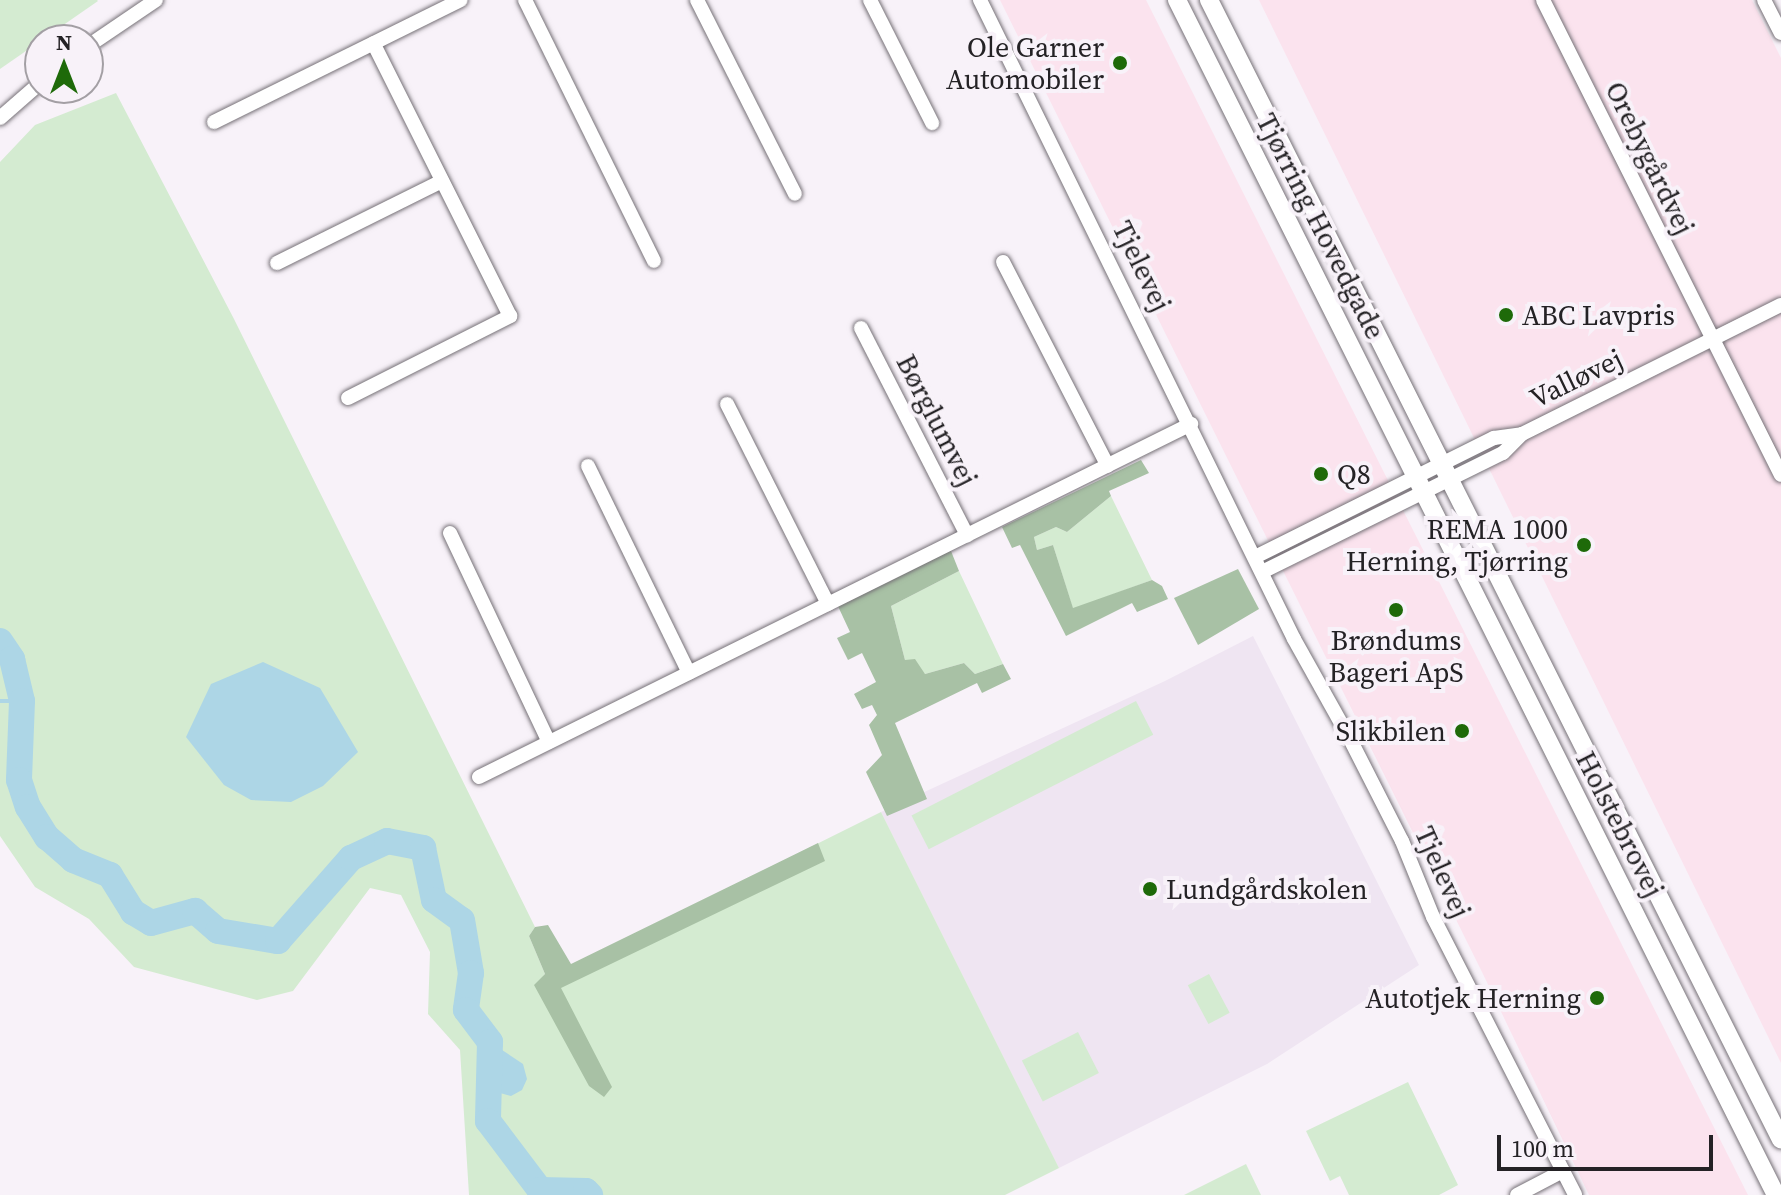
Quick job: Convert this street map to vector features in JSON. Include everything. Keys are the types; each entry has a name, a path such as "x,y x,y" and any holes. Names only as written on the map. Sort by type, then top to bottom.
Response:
{"main road":[{"name":"Tjørring Hovedgade","path":"1177,0 1420,484"},
{"name":"Tjørring Hovedgade","path":"1209,0 1444,473"},
{"name":"Holstebrovej","path":"1444,473 1781,1140"},
{"name":"Holstebrovej","path":"1420,484 1776,1195"}],"street":[{"path":"104,35 156,0"},
{"path":"214,122 461,0"},
{"path":"525,0 654,261"},
{"path":"697,0 795,194"},
{"path":"870,0 932,123"},
{"name":"Tjelevej","path":"980,0 1262,572 1397,832 1433,917 1575,1195"},
{"name":"Orebygårdvej","path":"1543,0 1781,475"},
{"path":"1764,0 1781,33"},
{"path":"348,398 510,316 373,43"},
{"path":"0,118 24,97"},
{"path":"277,263 442,181"},
{"path":"1003,262 1108,466"},
{"name":"Valløvej","path":"1444,473 1503,453 1522,434 1781,305"},
{"name":"Børglumvej","path":"861,328 967,535"},
{"path":"727,404 828,604"},
{"path":"479,777 1191,424"},
{"path":"588,466 689,673"},
{"path":"1255,557 1444,473"},
{"path":"1262,572 1420,484"},
{"path":"450,533 549,742"},
{"path":"1517,1195 1563,1171"}],"shaded area":[{"path":"1000,0 1146,0 1748,1195 1589,1195 1482,972"},
{"path":"1259,0 1752,0 1781,58 1781,1063"},
{"name":"Lundgårdskolen","path":"1253,636 1419,965 1267,1064 1059,1168 881,812 1165,681"}],"green space":[{"path":"0,0 98,1 65,24 24,24 24,52 0,69"},
{"path":"116,93 234,319 535,927 529,936 545,974 539,982 881,812 1059,1168 1005,1195 469,1195 460,1050 428,1014 430,952 401,895 370,888 293,991 257,1000 134,967 89,919 35,887 0,836 0,162 35,125 88,104 104,104 104,98"},
{"path":"1141,460 1149,473 1109,491 1111,496 1067,532 1056,527 1034,537 1037,550 1053,545 1073,608 1152,580 1162,586 1168,599 1137,612 1132,603 1066,636 1020,545 1012,548 1002,527"},
{"path":"1111,496 1152,580 1073,609 1053,545 1037,550 1034,537 1056,527 1067,532"},
{"path":"949,546 959,571 891,606 905,660 915,659 925,674 964,663 975,674 1003,664 1011,679 982,693 977,683 895,723 927,799 887,816 866,772 882,755 869,725 877,715 872,705 862,709 854,694 876,682 862,653 848,660 837,638 850,632 836,602"},
{"path":"1238,569 1259,609 1198,645 1174,598"},
{"path":"959,571 1003,664 975,674 964,663 925,674 905,660 891,606"},
{"path":"1136,701 1153,735 929,849 911,815"},
{"path":"818,843 825,861 561,988 612,1087 604,1097 589,1086 534,985 545,974 529,936 535,927 548,925 571,964"},
{"path":"1209,974 1230,1013 1208,1024 1188,985"},
{"path":"1078,1032 1099,1073 1043,1102 1022,1061"},
{"path":"1408,1082 1458,1185 1439,1195 1349,1195 1340,1176 1330,1181 1306,1131"},
{"path":"1246,1164 1261,1195 1184,1195"}],"water":[{"path":"263,662 320,688 358,752 323,786 291,802 251,800 224,785 186,737 211,684"},
{"path":"490,1042 523,1064 527,1079 522,1090 511,1096 489,1090"}],"waterway":[{"path":"0,641 12,659 22,701 19,780 28,807 47,837 73,860 110,875 133,912 151,923 195,911 218,931 278,941 351,858 387,841 423,848 434,900 462,920 471,973 466,1010 490,1042 488,1121 540,1190 586,1191 590,1195"},
{"path":"0,701 22,701"}],"place":[{"name":"Ole Garner Automobiler","path":"1120,63"},
{"name":"ABC Lavpris","path":"1506,315"},
{"name":"Q8","path":"1321,474"},
{"name":"REMA 1000 Herning, Tjørring","path":"1584,545"},
{"name":"Brøndums Bageri ApS","path":"1396,610"},
{"name":"Slikbilen","path":"1462,731"},
{"name":"Lundgårdskolen","path":"1150,889"},
{"name":"Autotjek Herning","path":"1597,998"}]}
